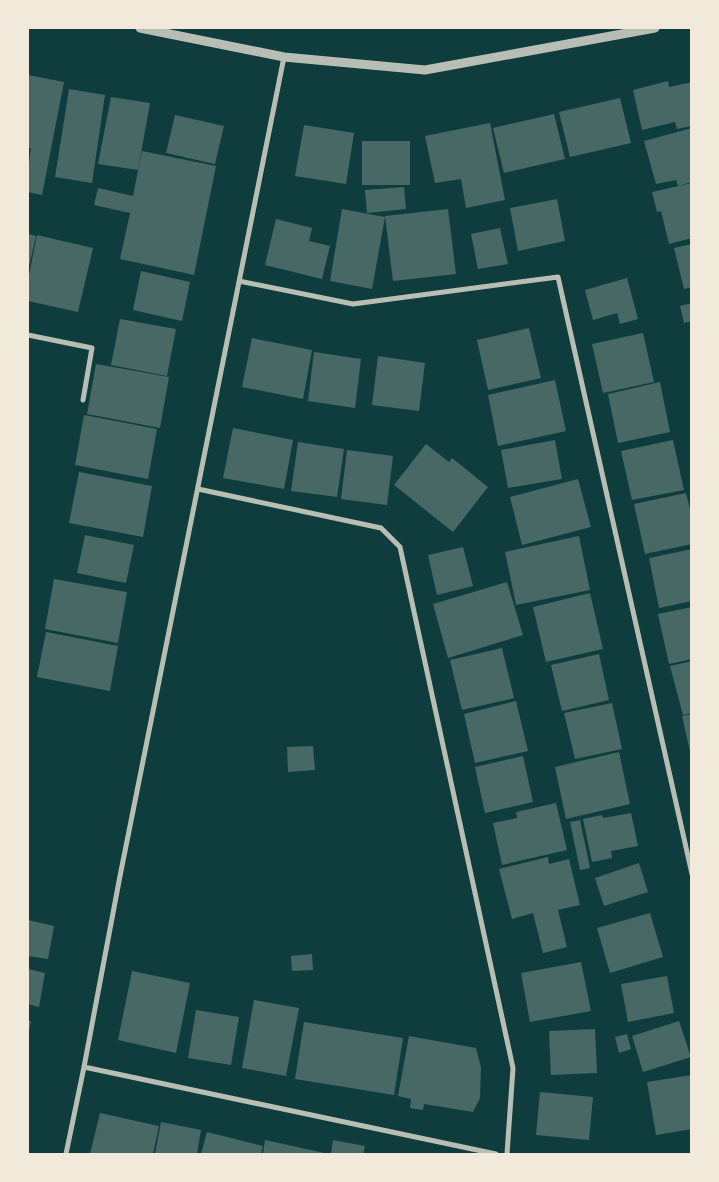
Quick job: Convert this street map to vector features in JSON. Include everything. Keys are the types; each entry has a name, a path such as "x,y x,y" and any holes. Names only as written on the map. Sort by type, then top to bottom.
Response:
{"street":[{"path":"140,28 284,57 425,70 655,28"},
{"path":"66,1154 284,57"},
{"path":"239,281 352,304 558,277 692,874"},
{"path":"28,335 92,348 83,400"},
{"path":"198,489 381,528 400,548 513,1068 508,1154"},
{"path":"84,1067 496,1154"}],"building":[{"path":"28,75 64,82 42,195 28,192 31,148 28,148"},
{"path":"668,81 669,87 692,82 692,126 677,129 675,122 642,130 633,90"},
{"path":"69,89 105,95 92,183 55,177"},
{"path":"111,97 150,103 138,170 98,164"},
{"path":"620,98 631,143 570,157 559,112"},
{"path":"554,114 565,159 504,173 493,128"},
{"path":"175,115 224,126 215,164 166,153"},
{"path":"490,123 505,200 466,208 461,179 435,183 425,136"},
{"path":"304,125 354,133 346,184 295,176"},
{"path":"692,128 692,182 678,186 676,180 656,184 644,141"},
{"path":"362,141 410,141 410,185 362,185"},
{"path":"142,151 216,166 194,275 120,259 130,213 94,205 98,188 133,196"},
{"path":"692,183 692,238 669,244 661,211 657,212 652,192"},
{"path":"404,187 406,209 367,213 365,190"},
{"path":"557,199 565,241 518,251 510,208"},
{"path":"342,209 385,217 372,289 330,281"},
{"path":"448,209 456,274 393,281 385,216"},
{"path":"276,219 312,228 309,241 330,246 322,279 265,265"},
{"path":"500,228 508,264 478,269 471,234"},
{"path":"28,234 36,236 28,271"},
{"path":"37,235 93,248 78,312 28,301 28,280"},
{"path":"692,244 692,287 684,289 674,248"},
{"path":"141,271 190,282 182,321 133,310"},
{"path":"627,278 638,319 620,324 617,313 593,320 585,290"},
{"path":"692,303 692,321 684,323 680,306"},
{"path":"120,319 176,329 167,376 111,365"},
{"path":"529,328 541,378 488,390 477,340"},
{"path":"643,333 654,382 603,393 592,344"},
{"path":"252,338 312,350 303,399 242,387"},
{"path":"314,352 361,359 355,408 308,401"},
{"path":"378,356 425,363 419,411 372,405"},
{"path":"96,364 169,377 160,428 87,414"},
{"path":"555,380 566,431 498,446 488,395"},
{"path":"660,382 670,432 618,443 608,394"},
{"path":"84,415 157,429 148,479 75,465"},
{"path":"233,428 293,440 284,489 223,478"},
{"path":"555,440 562,479 508,488 501,450"},
{"path":"673,440 684,490 632,500 621,451"},
{"path":"298,442 344,449 337,497 291,491"},
{"path":"426,444 449,462 452,458 488,487 453,532 394,485"},
{"path":"347,450 393,456 387,505 341,499"},
{"path":"79,472 152,486 143,537 69,523"},
{"path":"578,479 591,527 522,545 510,497"},
{"path":"686,493 692,517 692,544 645,554 634,504"},
{"path":"85,535 134,545 126,583 77,573"},
{"path":"579,536 590,590 516,605 505,552"},
{"path":"463,547 473,586 437,595 428,555"},
{"path":"692,549 692,601 659,608 649,558"},
{"path":"54,579 127,592 118,643 45,629"},
{"path":"507,582 523,635 448,658 433,604"},
{"path":"590,593 603,649 546,662 533,607"},
{"path":"692,607 692,659 669,664 658,614"},
{"path":"46,632 118,646 110,691 37,677"},
{"path":"502,648 514,698 462,710 450,660"},
{"path":"599,654 609,700 562,711 551,665"},
{"path":"692,661 692,713 683,715 670,666"},
{"path":"516,701 528,751 475,763 464,714"},
{"path":"612,703 622,749 575,759 564,713"},
{"path":"692,714 692,756 691,756 682,716"},
{"path":"313,746 315,770 288,772 287,747"},
{"path":"619,752 630,804 566,819 555,767"},
{"path":"523,756 533,802 485,813 475,767"},
{"path":"556,803 567,850 502,865 493,823 517,818 516,812"},
{"path":"631,813 638,846 611,851 612,858 592,862 583,819 602,815 603,818"},
{"path":"580,820 590,868 580,870 570,822"},
{"path":"548,857 549,864 569,859 580,905 558,910 567,947 543,953 533,913 512,919 499,869"},
{"path":"639,863 648,892 604,906 595,878"},
{"path":"650,913 663,957 610,973 597,928"},
{"path":"28,920 54,926 48,959 28,956"},
{"path":"312,954 313,970 292,971 291,956"},
{"path":"581,962 591,1011 530,1022 521,973"},
{"path":"28,969 45,973 39,1007 28,1004"},
{"path":"132,971 190,983 176,1053 118,1040"},
{"path":"667,976 674,1013 628,1022 621,984"},
{"path":"254,1000 299,1008 286,1076 242,1068"},
{"path":"196,1010 239,1017 231,1065 188,1058"},
{"path":"28,1021 31,1021 28,1036"},
{"path":"679,1021 691,1057 643,1072 632,1036"},
{"path":"304,1022 403,1038 394,1095 295,1079"},
{"path":"595,1029 597,1073 551,1075 549,1031"},
{"path":"627,1034 631,1049 619,1053 615,1037"},
{"path":"409,1036 476,1048 481,1068 480,1098 473,1112 424,1104 423,1110 410,1108 411,1099 398,1096"},
{"path":"692,1075 692,1129 656,1135 647,1082"},
{"path":"540,1092 593,1097 589,1140 536,1135"},
{"path":"100,1113 159,1126 153,1154 90,1154"},
{"path":"161,1122 201,1130 197,1154 155,1154"},
{"path":"207,1132 263,1146 261,1154 201,1154"},
{"path":"265,1140 329,1154 263,1154"},
{"path":"333,1140 365,1146 363,1154 331,1154"}]}
